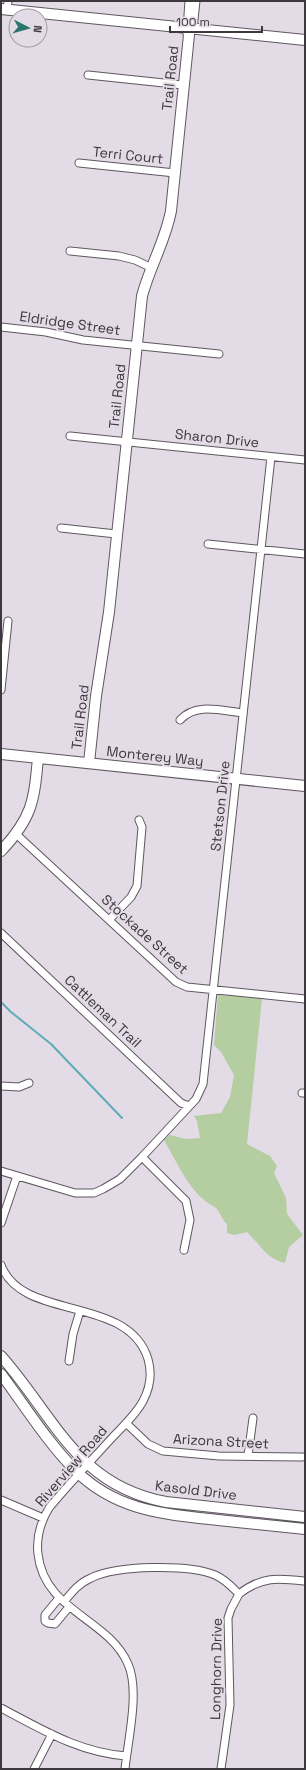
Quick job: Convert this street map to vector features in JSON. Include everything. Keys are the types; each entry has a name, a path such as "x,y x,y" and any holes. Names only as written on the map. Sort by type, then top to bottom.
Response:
{"street":[{"name":"Trail Road","path":"189,1 190,31"},
{"name":"Trail Road","path":"89,763 96,696 109,612 142,296 168,227 190,31 196,1"},
{"path":"5,7 190,31 305,40"},
{"path":"88,75 184,85"},
{"name":"Terri Court","path":"79,163 175,173"},
{"path":"70,251 119,256 135,260 152,268"},
{"name":"Eldridge Street","path":"1,327 136,346 219,354"},
{"name":"Sharon Drive","path":"70,436 305,460"},
{"name":"Stetson Drive","path":"1,1171 65,1191 81,1194 94,1193 112,1185 142,1157 199,1093 205,1075 271,457"},
{"path":"61,528 116,534"},
{"path":"208,544 305,554"},
{"path":"1,690 8,621"},
{"path":"180,720 190,712 202,709 243,713"},
{"name":"Monterey Way","path":"1,754 305,786"},
{"path":"1,851 26,820 32,805 38,758"},
{"path":"109,920 131,897 137,886 142,827 139,820"},
{"name":"Stockade Street","path":"16,834 176,982 187,987 305,999"},
{"name":"Cattleman Trail","path":"1,933 181,1103 189,1106"},
{"path":"1,1086 19,1087 29,1083"},
{"path":"142,1157 186,1201 190,1220 184,1250"},
{"path":"1,1223 17,1176"},
{"name":"Riverview Road","path":"1,1265 8,1277 29,1294 112,1321 126,1329 137,1339 146,1353 150,1374 147,1392 138,1409 49,1508 43,1518 38,1538 38,1558 44,1578 49,1586 64,1602 110,1639 120,1650 129,1665 134,1691 125,1769"},
{"path":"69,1361 73,1334 80,1311"},
{"name":"Kasold Drive","path":"1,1356 76,1454 105,1479 124,1489 155,1500 305,1517"},
{"name":"Kasold Drive","path":"1,1374 59,1451 79,1474 97,1488 113,1497 157,1513 305,1529"},
{"path":"248,1456 253,1418"},
{"name":"Arizona Street","path":"126,1423 148,1444 163,1451 219,1456 302,1458"},
{"path":"1,1500 43,1518"},
{"path":"64,1602 79,1585 93,1577 110,1572 136,1569 189,1569 208,1572 225,1581 239,1594 253,1584 268,1579 281,1578 305,1581"},
{"name":"Longhorn Drive","path":"221,1769 230,1705 228,1618 239,1594"},
{"path":"1,1708 52,1734 92,1751 126,1756"},
{"path":"34,1769 52,1734"}],"green space":[{"path":"218,995 262,998 247,1144 270,1156 277,1166 274,1173 286,1198 287,1214 303,1235 289,1247 285,1263 268,1255 247,1232 234,1235 227,1233 227,1224 218,1211 207,1203 192,1187 164,1140 170,1135 185,1139 200,1138 197,1121 194,1116 221,1113 230,1097 234,1075 221,1052 214,1045"}],"waterway":[{"path":"1,1002 11,1012 51,1044 122,1118"}]}
